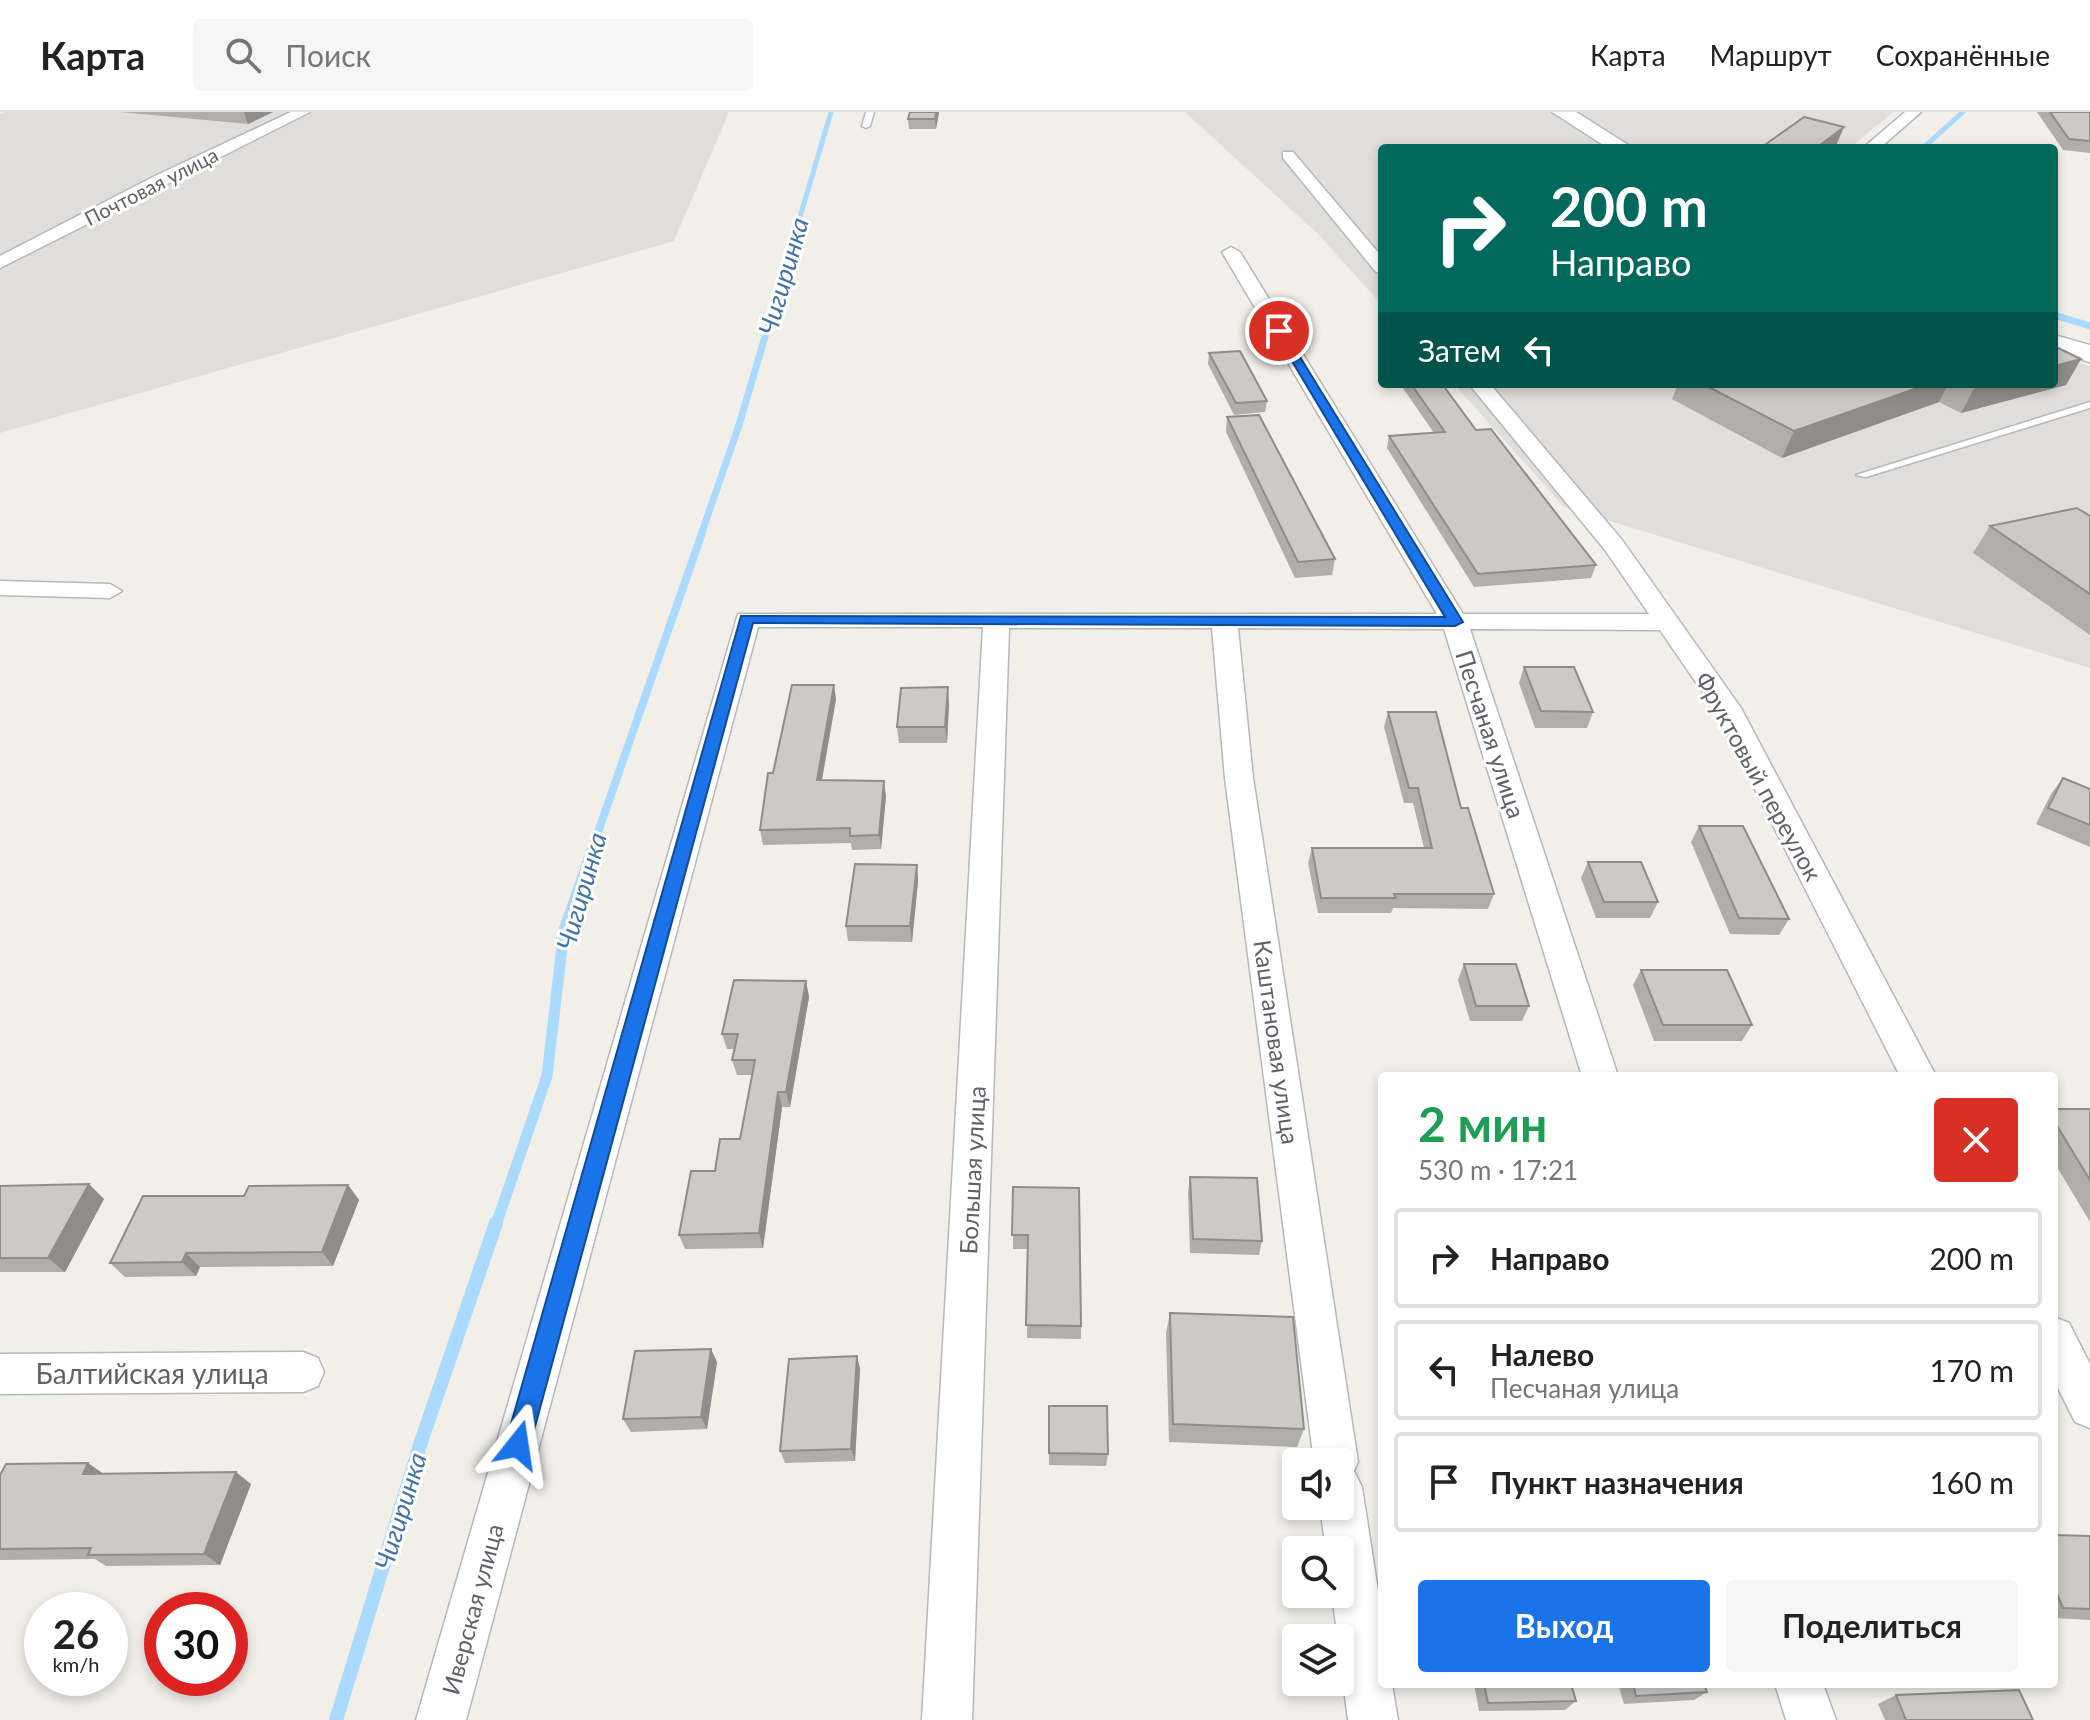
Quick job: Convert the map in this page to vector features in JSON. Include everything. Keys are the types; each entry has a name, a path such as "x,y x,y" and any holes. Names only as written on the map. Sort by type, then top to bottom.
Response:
{"street":[{"name":"Почтовая улица","path":"0,263 161,179 303,112"},
{"path":"1562,112 1616,144"},
{"path":"1876,144 1914,112"},
{"path":"1288,155 1378,263"},
{"name":"Песчаная улица","path":"1231,252 1455,622 1599,1072"},
{"path":"2058,344 2090,354"},
{"name":"Фруктовый переулок","path":"1482,388 1614,545 1727,708 1916,1072"},
{"path":"0,588 110,591"},
{"name":"Иверская улица","path":"441,1720 747,619 996,620"},
{"path":"996,620 1670,622"},
{"name":"Большая улица","path":"947,1720 996,620"},
{"name":"Каштановая улица","path":"1224,621 1239,778 1334,1448"},
{"path":"2058,1345 2090,1407"},
{"name":"Балтийская улица","path":"0,1374 303,1372"},
{"path":"1345,1520 1373,1720"},
{"path":"1800,1688 1811,1720"}],"lane":[{"path":"866,126 870,112"},
{"path":"1862,475 2090,405"}],"shaded area":[{"path":"729,112 674,241 0,433 0,114"},
{"path":"1185,112 1893,112 1855,144 1378,144 1378,301 1319,235"},
{"path":"2058,355 2090,366 2090,668 1564,507 1458,388 2058,388"}],"building":[{"path":"910,112 936,112 935,119 908,119"},
{"path":"2050,112 2090,112 2090,141 2069,139"},
{"path":"1804,117 1844,127 1821,144 1766,144"},
{"path":"2058,348 2081,359 2058,365"},
{"path":"1240,351 1267,401 1236,403 1209,353"},
{"path":"1414,388 1445,388 1476,430 1491,429 1596,565 1478,574 1389,436 1445,432"},
{"path":"1711,388 1918,388 1794,431"},
{"path":"1259,415 1335,559 1298,562 1227,417"},
{"path":"2077,508 2090,516 2090,594 1990,526"},
{"path":"1524,667 1574,667 1593,712 1541,711"},
{"path":"792,685 834,685 817,780 884,781 879,835 850,836 850,828 760,830 768,773 773,773"},
{"path":"948,687 945,727 897,727 901,688"},
{"path":"1388,712 1436,712 1461,808 1468,808 1494,894 1321,898 1312,848 1432,848 1418,788 1409,788"},
{"path":"2063,778 2090,789 2090,825 2048,808"},
{"path":"1699,826 1743,826 1789,919 1739,918"},
{"path":"1588,862 1641,862 1658,902 1604,902"},
{"path":"855,864 917,865 910,926 846,926"},
{"path":"1464,964 1516,964 1529,1006 1476,1006"},
{"path":"1641,970 1727,970 1752,1025 1663,1025"},
{"path":"734,980 806,981 786,1092 778,1092 759,1233 679,1235 691,1171 715,1171 720,1139 740,1139 755,1060 732,1060 738,1034 722,1034"},
{"path":"2058,1109 2090,1109 2090,1180 2058,1128"},
{"path":"1190,1177 1257,1178 1262,1241 1193,1239"},
{"path":"89,1184 48,1258 0,1258 0,1186"},
{"path":"348,1185 322,1252 186,1253 182,1262 110,1263 143,1196 244,1196 249,1186"},
{"path":"1013,1187 1079,1188 1081,1326 1026,1325 1028,1235 1012,1235"},
{"path":"1170,1313 1293,1317 1304,1429 1173,1424"},
{"path":"711,1349 701,1417 623,1419 635,1351"},
{"path":"857,1356 851,1449 780,1451 789,1359"},
{"path":"1049,1406 1107,1406 1108,1454 1049,1453"},
{"path":"88,1463 83,1474 236,1472 204,1554 88,1555 91,1548 0,1549 0,1475 6,1464"},
{"path":"2058,1535 2090,1536 2090,1609 2063,1608 2058,1596"},
{"path":"1485,1688 1572,1688 1576,1701 1488,1703"},
{"path":"1634,1688 1706,1688 1707,1692 1636,1696"},
{"path":"2019,1690 2033,1720 1906,1720 1896,1695"}],"waterway":[{"name":"Чигиринка","path":"776,298 831,112"},
{"path":"1927,144 1963,112"},
{"name":"Чигиринка","path":"701,535 739,425 777,296"},
{"path":"2058,316 2090,326"},
{"name":"Чигиринка","path":"596,838 702,533"},
{"name":"Чигиринка","path":"496,1225 547,1076 564,930 597,836"},
{"name":"Чигиринка","path":"336,1720 420,1445 496,1223"}],"route":[{"path":"518,1445 747,619 1455,622 1279,331"}]}
